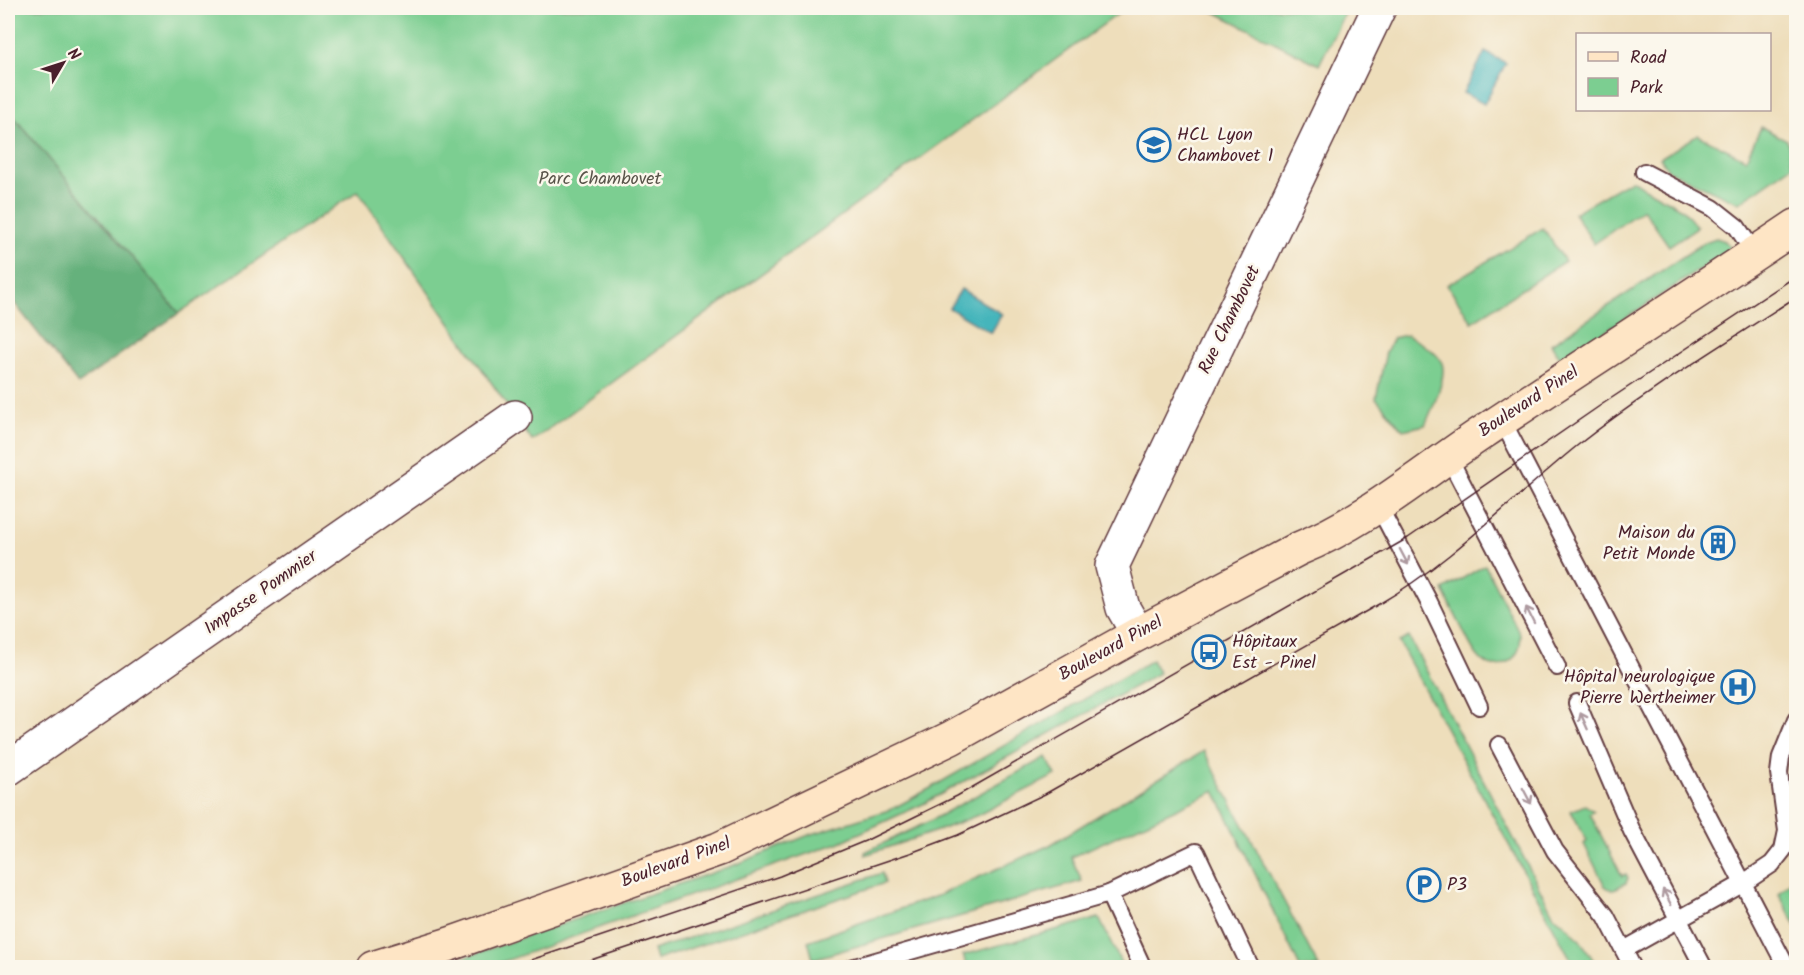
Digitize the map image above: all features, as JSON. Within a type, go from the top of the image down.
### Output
[{"type":"main road","name":"Boulevard Pinel","points":[[373,968],[406,963],[719,849],[951,738],[1138,634],[1298,549],[1318,541],[1378,505],[1502,420],[1797,226]]},
{"type":"street","name":"Rue Chambovet","points":[[1138,634],[1123,608],[1112,566],[1379,8]]},
{"type":"street","name":"Impasse Pommier","points":[[8,770],[515,417]]},
{"type":"lane","points":[[1644,172],[1713,208],[1737,227],[1755,254]]},
{"type":"lane","points":[[1502,420],[1787,968]]},
{"type":"lane","points":[[1448,456],[1557,667]]},
{"type":"lane","points":[[1378,505],[1479,706]]},
{"type":"lane","points":[[1577,703],[1632,831],[1704,968]]},
{"type":"lane","points":[[1624,950],[1742,884],[1773,864],[1783,850],[1787,831],[1779,773],[1781,757],[1797,720]]},
{"type":"lane","points":[[1499,745],[1555,851],[1606,916],[1633,968]]},
{"type":"lane","points":[[851,968],[1109,894],[1196,852],[1251,968]]},
{"type":"lane","points":[[1109,894],[1143,968]]},
{"type":"green space","name":"Parc Chambovet","points":[[8,8],[1126,8],[532,441],[358,191],[179,313],[8,110]]},
{"type":"green space","points":[[1207,8],[1347,8],[1319,65]]},
{"type":"green space","points":[[8,110],[179,313],[78,384],[8,295]]},
{"type":"green space","points":[[1761,127],[1787,140],[1793,165],[1739,203],[1669,171],[1660,158],[1698,135],[1746,159]]},
{"type":"green space","points":[[1631,180],[1682,209],[1697,227],[1669,246],[1643,209],[1594,244],[1574,213]]},
{"type":"green space","points":[[1543,228],[1565,261],[1472,322],[1447,285]]},
{"type":"green space","points":[[1716,238],[1725,241],[1731,249],[1562,360],[1551,344],[1705,242]]},
{"type":"green space","points":[[1407,335],[1435,353],[1441,361],[1443,375],[1425,425],[1403,430],[1376,398],[1386,352],[1393,338]]},
{"type":"green space","points":[[1485,565],[1520,634],[1518,651],[1511,660],[1502,665],[1486,664],[1474,652],[1443,590]]},
{"type":"green space","points":[[1409,637],[1554,916],[1579,939],[1597,967],[1575,967],[1399,642]]},
{"type":"green space","points":[[1152,660],[1159,673],[923,804],[838,843],[488,967],[443,967],[442,965],[732,866],[809,835],[892,809]]},
{"type":"green space","points":[[1204,751],[1319,967],[1300,967],[1215,791],[1071,857],[1082,881],[813,959],[808,941],[937,896],[1050,845]]},
{"type":"green space","points":[[1046,757],[1056,775],[978,815],[865,855],[865,852],[930,821]]},
{"type":"green space","points":[[1585,805],[1594,811],[1590,814],[1622,876],[1626,874],[1628,878],[1626,883],[1616,888],[1610,889],[1605,886],[1584,844],[1587,841],[1571,811]]},
{"type":"green space","points":[[882,873],[885,883],[656,960],[653,950]]},
{"type":"green space","points":[[1796,875],[1796,926],[1779,894]]},
{"type":"green space","points":[[1099,918],[1123,967],[967,967],[963,955]]},
{"type":"water","points":[[1485,52],[1506,63],[1484,104],[1463,93]]},
{"type":"water","points":[[961,289],[1002,314],[991,333],[949,308]]},
{"type":"tram line","points":[[507,968],[780,876],[865,841],[957,796],[1408,538],[1601,405],[1796,276]]},
{"type":"tram line","points":[[567,968],[913,852],[958,835],[1045,794],[1406,587],[1457,549],[1604,425],[1796,297]]},
{"type":"place","name":"HCL Lyon Chambovet 1","points":[[1154,145]]},
{"type":"place","name":"Maison du Petit Monde","points":[[1718,543]]},
{"type":"place","name":"Hôpitaux Est - Pinel","points":[[1209,652]]},
{"type":"place","name":"Hôpital neurologique Pierre Wertheimer","points":[[1738,687]]},
{"type":"place","name":"P3","points":[[1424,885]]}]
